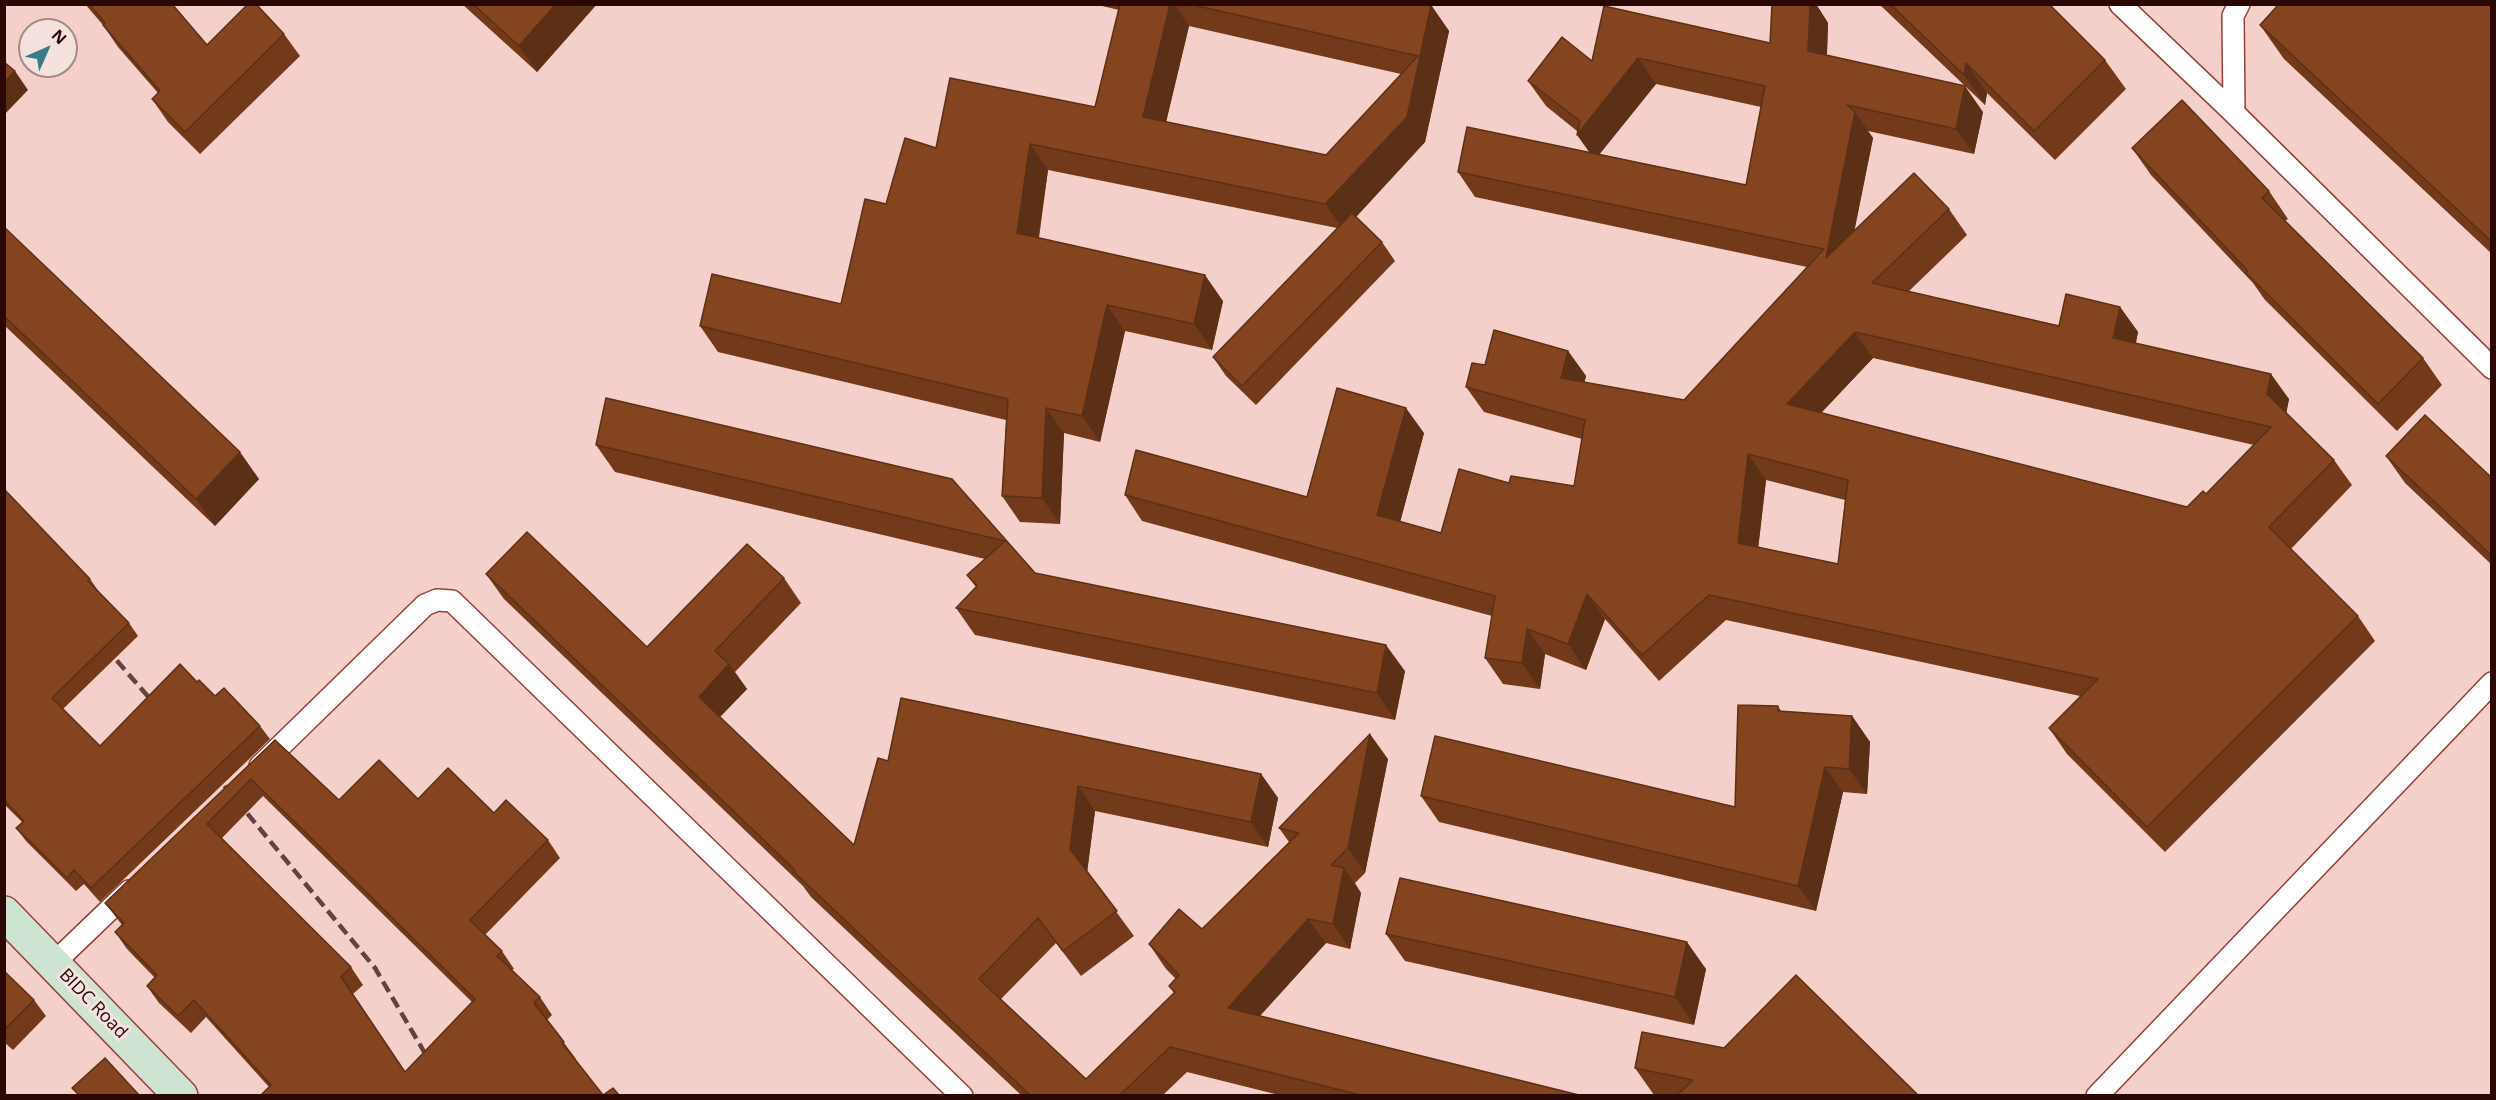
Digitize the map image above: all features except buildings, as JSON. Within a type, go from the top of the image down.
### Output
[{"type":"main road","name":"BIDC Road","points":[[4,914],[181,1095]]},
{"type":"lane","points":[[2120,4],[2234,113],[2492,368]]},
{"type":"lane","points":[[2234,113],[2233,16],[2239,4]]},
{"type":"lane","points":[[249,777],[425,605],[438,600],[452,601],[962,1095]]},
{"type":"lane","points":[[2097,1095],[2492,684]]},
{"type":"lane","points":[[54,963],[147,874]]},
{"type":"railway","points":[[105,647],[158,708]]},
{"type":"railway","points":[[213,772],[375,968],[450,1096]]}]
